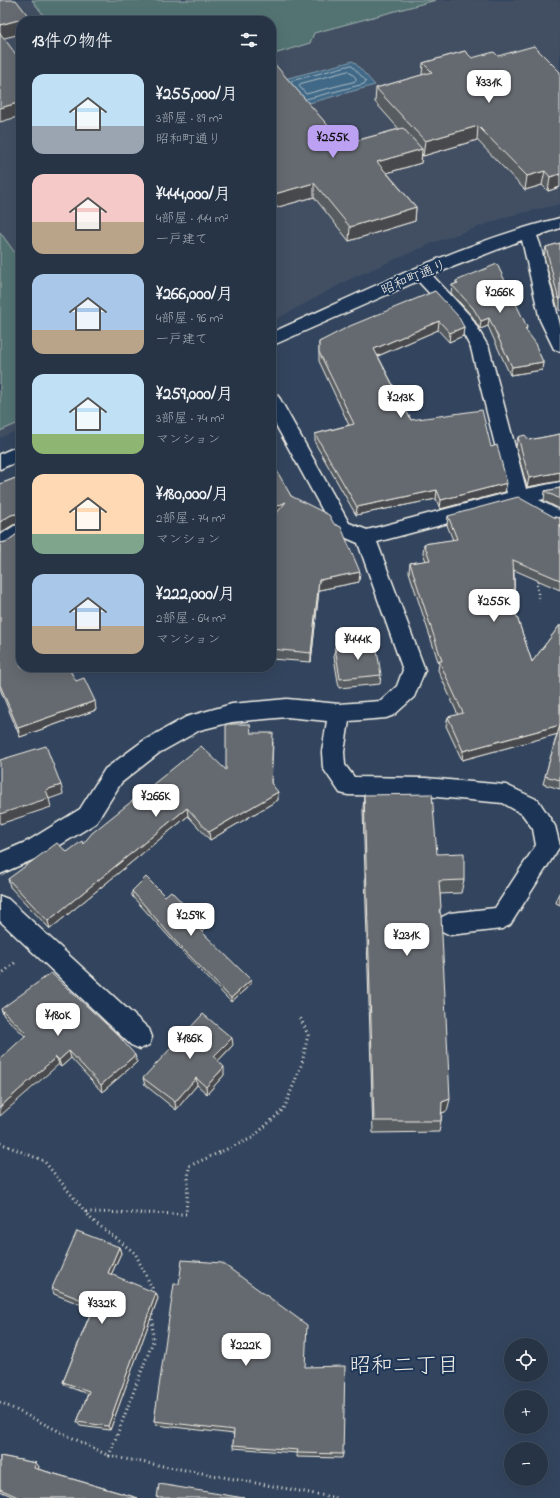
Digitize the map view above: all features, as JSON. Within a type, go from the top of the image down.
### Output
[{"type":"street","name":"昭和町通り","points":[[276,338],[421,274],[527,232],[560,223]]},
{"type":"street","points":[[527,232],[532,244],[548,320],[560,345]]},
{"type":"street","points":[[421,274],[465,321],[480,348],[518,497],[560,520]]},
{"type":"street","points":[[276,408],[342,528],[366,538],[518,497],[560,489]]},
{"type":"street","points":[[0,462],[16,454]]},
{"type":"street","points":[[0,545],[16,534]]},
{"type":"street","points":[[0,864],[36,848],[88,816],[113,776],[151,747],[194,723],[232,713],[287,708],[339,713],[386,708],[406,691],[414,670],[366,538]]},
{"type":"street","points":[[339,713],[333,752],[334,768],[348,786],[426,787],[506,794],[530,807],[544,826],[548,846],[502,918],[450,924]]},
{"type":"street","points":[[0,906],[140,1037]]},
{"type":"path","points":[[539,601],[537,584],[540,571]]},
{"type":"path","points":[[86,1212],[186,1214],[189,1166],[252,1138],[284,1109],[302,1063],[308,1035],[300,1017]]},
{"type":"path","points":[[0,1143],[44,1161],[92,1220],[135,1253],[152,1288],[152,1296]]},
{"type":"path","points":[[109,1456],[153,1341],[152,1311]]},
{"type":"path","points":[[0,1402],[109,1456],[338,1498]]},
{"type":"shaded area","points":[[0,0],[560,0],[560,204],[509,216],[435,242],[350,279],[276,319],[276,16],[16,16],[16,431],[0,438]]},
{"type":"green space","points":[[32,0],[436,0],[314,33],[310,43],[276,53],[276,16],[44,16]]},
{"type":"green space","points":[[0,232],[16,254],[16,424],[0,431]]},
{"type":"water","points":[[353,61],[375,85],[302,105],[281,80]]},
{"type":"building","points":[[0,0],[16,0],[28,16],[16,16],[16,21],[0,25]]},
{"type":"building","points":[[0,33],[16,54],[16,103],[0,108]]},
{"type":"building","points":[[534,46],[560,72],[560,174],[550,177],[545,171],[527,176],[478,126],[425,141],[376,88],[432,72],[423,63],[465,51],[472,58],[494,52],[498,56]]},
{"type":"building","points":[[276,66],[344,144],[403,128],[422,149],[377,162],[416,207],[350,227],[314,183],[276,194]]},
{"type":"building","points":[[560,243],[560,300],[546,247]]},
{"type":"building","points":[[497,264],[527,327],[525,329],[537,345],[536,346],[543,362],[512,367],[489,318],[481,321],[473,308],[452,285],[458,283],[456,281]]},
{"type":"building","points":[[435,291],[458,316],[464,327],[450,333],[439,321],[374,349],[411,420],[482,410],[491,447],[497,445],[507,483],[441,500],[437,490],[357,507],[315,434],[354,424],[319,352],[319,342],[350,326]]},
{"type":"building","points":[[560,434],[560,472],[529,478],[518,437],[525,435],[529,440]]},
{"type":"building","points":[[276,469],[291,496],[329,515],[334,524],[341,527],[360,572],[319,580],[311,653],[276,650],[276,514],[286,502],[276,507]]},
{"type":"building","points":[[16,478],[16,514],[11,515],[0,522],[0,484]]},
{"type":"building","points":[[560,488],[560,499],[545,491]]},
{"type":"building","points":[[518,497],[554,517],[560,518],[560,580],[513,560],[515,611],[532,662],[560,625],[560,725],[463,751],[448,717],[463,713],[439,661],[442,661],[410,563],[430,560],[424,544],[457,539],[448,516]]},
{"type":"building","points":[[16,535],[16,672],[71,672],[76,681],[84,678],[95,701],[18,728],[0,685],[0,543],[6,542]]},
{"type":"building","points":[[376,644],[381,675],[340,679],[335,647]]},
{"type":"building","points":[[226,724],[250,724],[251,733],[273,733],[271,783],[278,792],[209,832],[187,808],[48,921],[8,879],[57,843],[67,852],[82,841],[83,844],[92,833],[201,746],[226,770]]},
{"type":"building","points":[[560,725],[560,780],[545,776]]},
{"type":"building","points":[[46,746],[61,785],[46,790],[49,798],[0,814],[0,760]]},
{"type":"building","points":[[432,794],[437,854],[464,853],[464,880],[439,881],[441,907],[439,911],[441,915],[450,1099],[442,1102],[441,1121],[374,1121],[364,795]]},
{"type":"building","points":[[146,877],[165,896],[171,891],[203,925],[199,929],[251,980],[231,998],[178,944],[132,891]]},
{"type":"building","points":[[51,973],[118,1035],[135,1055],[101,1085],[69,1051],[59,1060],[56,1057],[0,1107],[0,1059],[27,1034],[1,1009]]},
{"type":"building","points":[[203,1014],[232,1038],[214,1056],[224,1067],[206,1087],[196,1078],[175,1102],[143,1078]]},
{"type":"building","points":[[77,1231],[119,1247],[108,1273],[156,1293],[108,1426],[77,1422],[89,1391],[63,1382],[94,1305],[52,1288]]},
{"type":"building","points":[[182,1260],[222,1263],[307,1325],[305,1367],[345,1366],[343,1454],[297,1453],[298,1450],[233,1445],[234,1430],[154,1421],[174,1284],[179,1284]]},
{"type":"building","points":[[0,1456],[36,1463],[34,1468],[138,1498],[20,1498],[0,1489]]},
{"type":"building","points":[[159,1484],[244,1498],[157,1498]]},
{"type":"district","name":"昭和二丁目","points":[[404,1367]]}]
